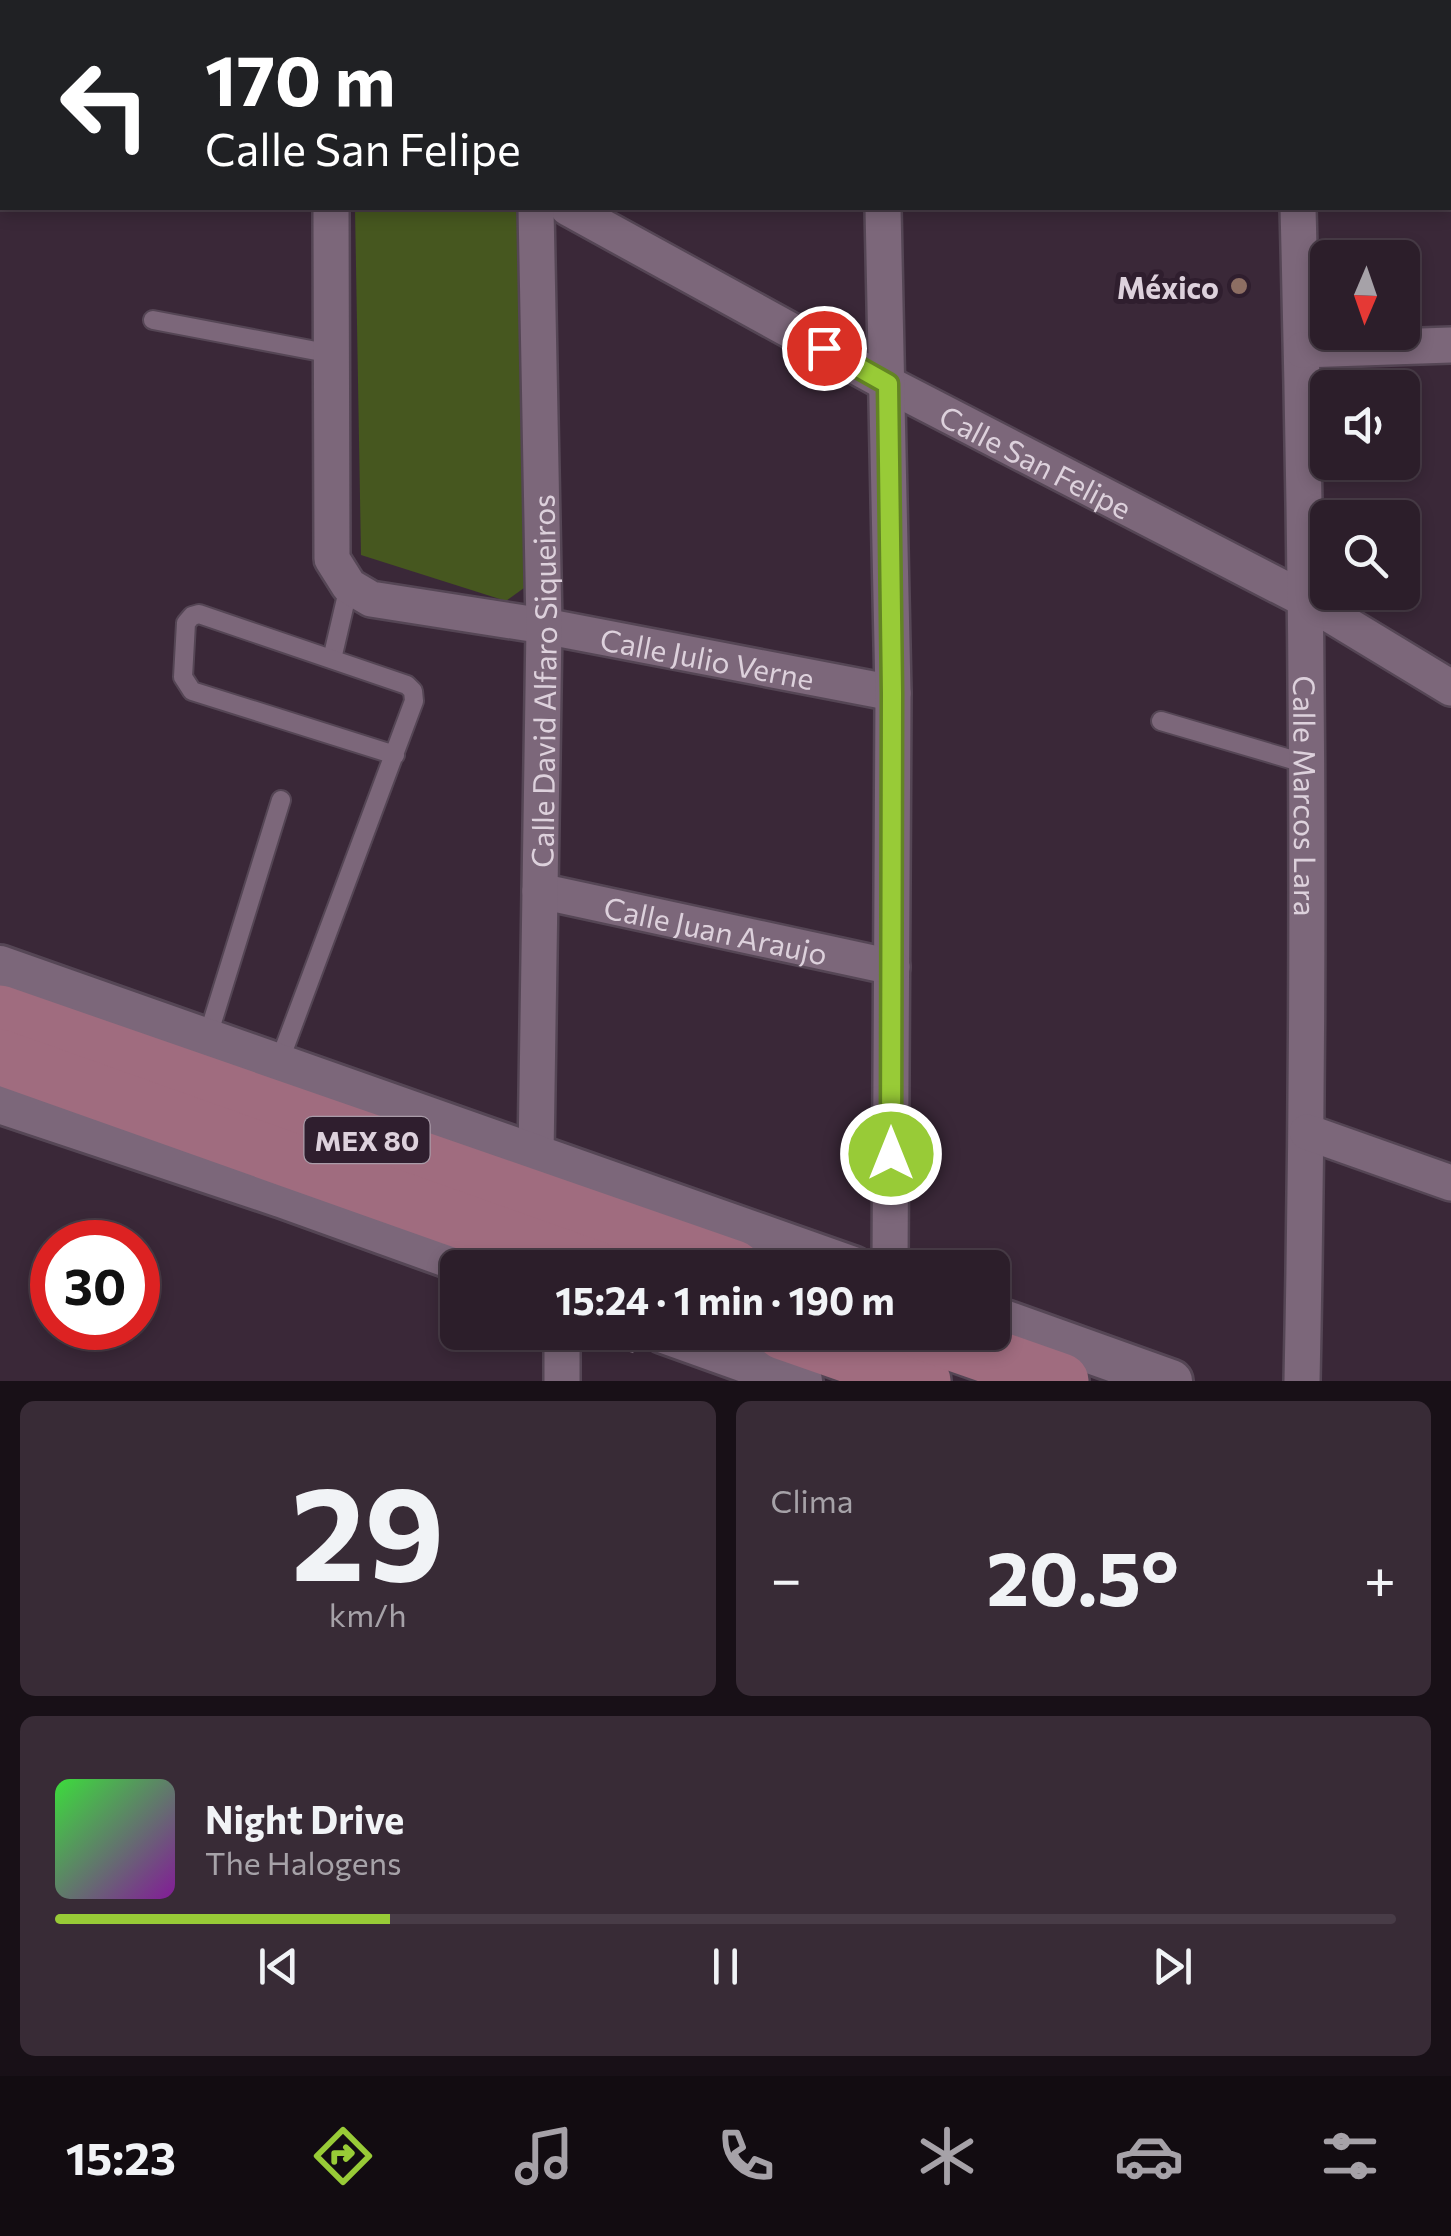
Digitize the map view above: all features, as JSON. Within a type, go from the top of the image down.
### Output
[{"type":"main road","name":"MEX 80","points":[[0,1013],[682,1250]]},
{"type":"main road","name":"MEX 80","points":[[0,1057],[543,1250]]},
{"type":"main road","points":[[834,1350],[923,1381]]},
{"type":"main road","points":[[972,1350],[1061,1381]]},
{"type":"street","points":[[331,210],[332,559],[349,586]]},
{"type":"street","name":"Calle David Alfaro Siqueiros","points":[[536,210],[544,626],[536,1156]]},
{"type":"street","name":"Calle San Felipe","points":[[572,210],[888,384],[1306,600],[1451,688]]},
{"type":"street","points":[[883,210],[892,693],[890,1250]]},
{"type":"street","name":"Calle Marcos Lara","points":[[1298,210],[1307,764],[1302,1381]]},
{"type":"street","points":[[1302,350],[1451,346]]},
{"type":"street","name":"Calle Julio Verne","points":[[349,586],[371,599],[544,626],[892,693]]},
{"type":"street","name":"Calle Juan Araujo","points":[[540,891],[892,967]]},
{"type":"street","points":[[0,967],[802,1250]]},
{"type":"street","points":[[0,1102],[440,1253]]},
{"type":"street","points":[[1307,1132],[1451,1184]]},
{"type":"street","points":[[1010,1323],[1171,1381]]},
{"type":"street","points":[[562,1350],[562,1381]]},
{"type":"street","points":[[714,1350],[801,1381]]},
{"type":"lane","points":[[153,320],[332,354]]},
{"type":"lane","points":[[332,659],[349,586]]},
{"type":"lane","points":[[278,1065],[395,755],[414,701],[413,692],[407,685],[199,614],[186,623],[184,678],[192,691],[395,755]]},
{"type":"lane","points":[[1160,721],[1307,764]]},
{"type":"lane","points":[[207,1040],[282,800]]},
{"type":"green space","points":[[355,210],[517,210],[524,588],[506,601],[361,555]]},
{"type":"place","name":"México","points":[[1239,286]]},
{"type":"route","points":[[824,348],[888,384],[891,1154]]}]
